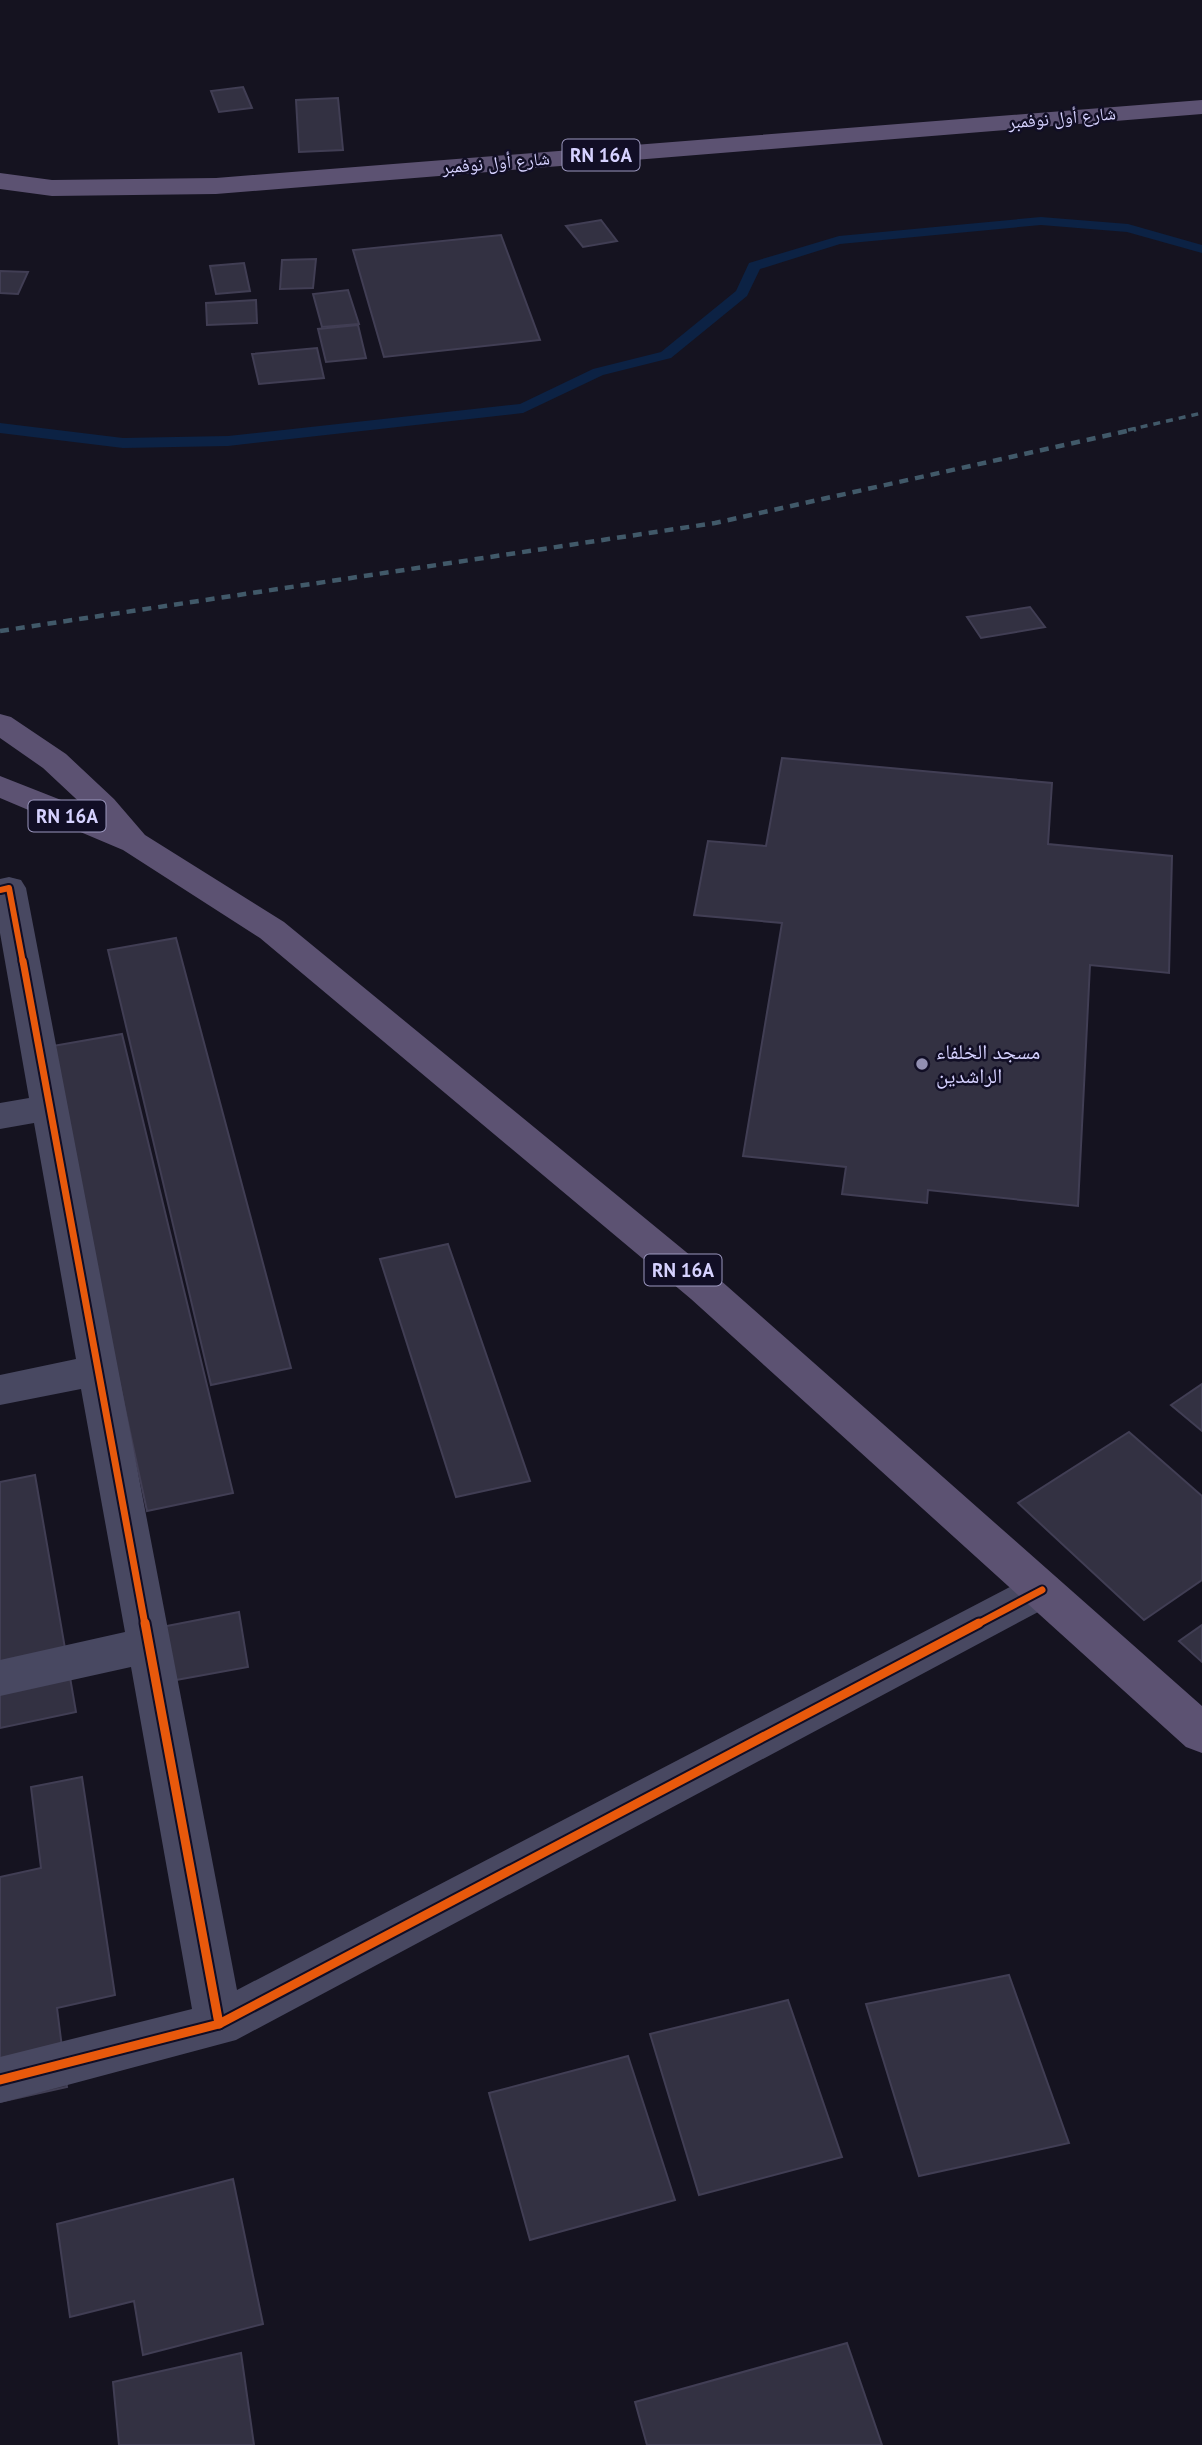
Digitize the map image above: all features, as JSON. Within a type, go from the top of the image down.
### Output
[{"type":"main road","name":"شارع أول نوفمبر","points":[[0,181],[52,188],[216,186],[1202,107]]},
{"type":"main road","points":[[0,724],[51,758],[82,784],[135,843]]},
{"type":"main road","name":"RN 16A","points":[[0,786],[135,843],[272,930],[705,1289],[1202,1734]]},
{"type":"street","points":[[0,890],[9,888],[219,2024]]},
{"type":"street","points":[[0,1116],[50,1107]]},
{"type":"street","points":[[0,1390],[98,1370]]},
{"type":"street","points":[[0,2080],[219,2024],[1042,1590]]},
{"type":"street","points":[[0,1678],[149,1645]]},
{"type":"building","points":[[243,87],[252,108],[219,112],[211,91]]},
{"type":"building","points":[[338,98],[343,150],[299,152],[296,100]]},
{"type":"building","points":[[601,220],[617,241],[583,247],[566,226]]},
{"type":"building","points":[[501,235],[540,340],[384,357],[353,250]]},
{"type":"building","points":[[316,259],[313,288],[280,289],[282,260]]},
{"type":"building","points":[[244,263],[250,291],[216,294],[210,266]]},
{"type":"building","points":[[0,271],[28,272],[18,294],[0,293]]},
{"type":"building","points":[[348,290],[359,324],[322,327],[313,294]]},
{"type":"building","points":[[256,300],[257,323],[207,325],[206,303]]},
{"type":"building","points":[[358,325],[366,358],[326,362],[318,329]]},
{"type":"building","points":[[317,348],[324,378],[259,384],[252,354]]},
{"type":"building","points":[[1030,607],[1045,627],[981,638],[967,617]]},
{"type":"building","name":"مسجد الخلفاء الراشدين","points":[[782,758],[1052,783],[1048,844],[1172,856],[1169,973],[1090,965],[1078,1206],[928,1190],[927,1203],[842,1194],[846,1167],[743,1156],[782,923],[694,915],[708,841],[766,846]]},
{"type":"building","points":[[176,938],[291,1368],[211,1385],[108,950]]},
{"type":"building","points":[[122,1034],[233,1493],[147,1511],[47,1047]]},
{"type":"building","points":[[448,1244],[530,1481],[456,1497],[380,1259]]},
{"type":"building","points":[[1202,1384],[1202,1431],[1171,1405]]},
{"type":"building","points":[[1129,1432],[1202,1496],[1202,1580],[1144,1620],[1018,1503]]},
{"type":"building","points":[[35,1475],[76,1712],[0,1728],[0,1482]]},
{"type":"building","points":[[239,1612],[248,1667],[154,1684],[146,1630]]},
{"type":"building","points":[[1202,1625],[1202,1662],[1179,1641]]},
{"type":"building","points":[[82,1777],[115,1995],[57,2008],[67,2087],[0,2102],[0,1877],[41,1868],[31,1787]]},
{"type":"building","points":[[1009,1975],[1069,2143],[919,2176],[866,2004]]},
{"type":"building","points":[[788,2000],[842,2157],[699,2195],[650,2034]]},
{"type":"building","points":[[628,2056],[675,2200],[530,2240],[489,2093]]},
{"type":"building","points":[[233,2179],[263,2324],[143,2355],[134,2301],[70,2317],[57,2224]]},
{"type":"building","points":[[847,2343],[882,2445],[647,2445],[635,2402]]},
{"type":"building","points":[[241,2353],[254,2445],[119,2445],[113,2382]]},
{"type":"waterway","points":[[0,428],[123,443],[228,441],[523,408],[598,372],[666,355],[742,293],[754,266],[839,240],[1041,221],[1128,228],[1202,249]]},
{"type":"railway","points":[[1128,430],[1202,413]]},
{"type":"railway","points":[[0,631],[715,523],[1136,429]]},
{"type":"cycle path","points":[[0,890],[9,888],[219,2024],[0,2080]]},
{"type":"cycle path","points":[[219,2024],[1042,1590]]},
{"type":"place","name":"مسجد الخلفاء الراشدين","points":[[922,1064]]}]
